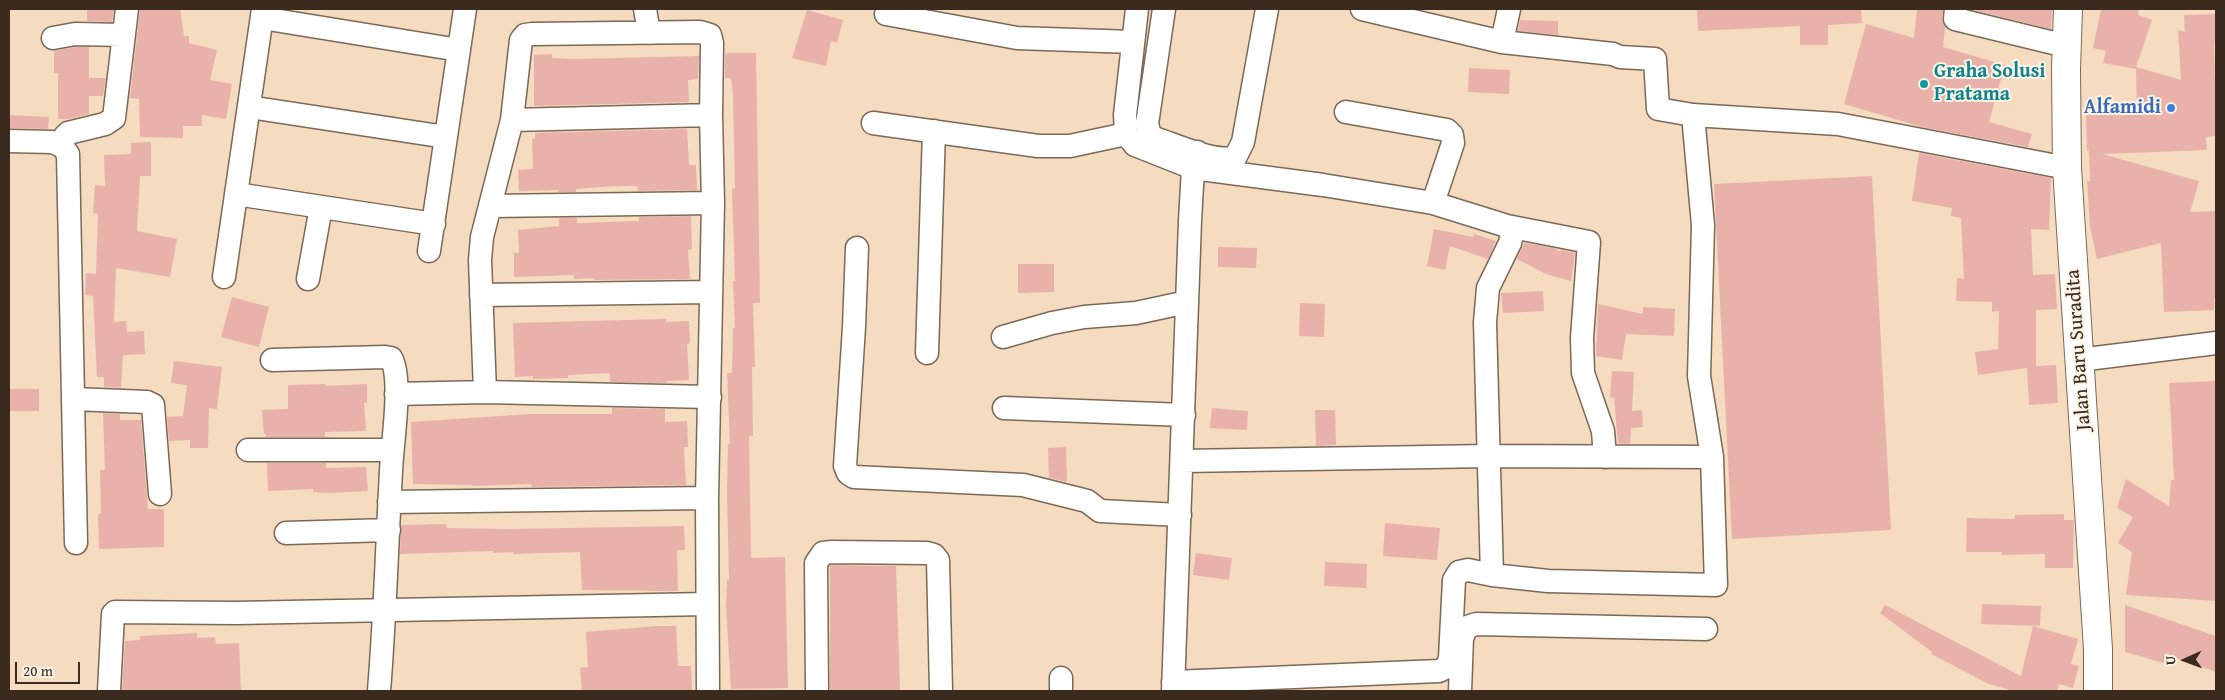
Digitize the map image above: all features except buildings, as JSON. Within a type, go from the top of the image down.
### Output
[{"type":"main road","name":"Jalan Baru Suradita","points":[[2068,9],[2066,46],[2067,168],[2098,649],[2098,691]]},
{"type":"street","points":[[62,146],[68,133],[105,124],[114,118],[127,9]]},
{"type":"street","points":[[429,251],[465,9]]},
{"type":"street","points":[[645,9],[649,33]]},
{"type":"street","points":[[1137,9],[1124,115],[1126,134],[1134,145],[1195,160],[1323,186],[1433,204],[1507,226],[1589,242],[1582,338],[1583,374],[1603,431],[1605,457]]},
{"type":"street","points":[[1164,9],[1147,124],[1148,129],[1154,138],[1195,160],[1235,158],[1239,153],[1243,142],[1267,9]]},
{"type":"street","points":[[1362,9],[1502,42],[1614,54],[1620,57],[1655,59],[1658,109],[1693,115],[1838,124],[2067,168]]},
{"type":"street","points":[[1502,42],[1509,9]]},
{"type":"street","points":[[1956,9],[1955,19],[2066,46]]},
{"type":"street","points":[[224,276],[262,13],[459,50]]},
{"type":"street","points":[[886,14],[1017,38],[1133,42]]},
{"type":"street","points":[[485,392],[480,260],[482,237],[512,120],[521,40],[525,34],[700,32],[710,35],[712,43],[713,203],[707,498],[708,691]]},
{"type":"street","points":[[53,38],[76,34],[124,35]]},
{"type":"street","points":[[248,107],[446,137]]},
{"type":"street","points":[[1346,112],[1447,130],[1452,135],[1453,143],[1433,204]]},
{"type":"street","points":[[512,120],[711,115]]},
{"type":"street","points":[[1195,160],[1187,302],[1173,687],[1440,671],[1447,667],[1450,658],[1454,580],[1459,572],[1468,570],[1492,575],[1548,581],[1716,585],[1712,457],[1699,376],[1702,224],[1693,115]]},
{"type":"street","points":[[873,123],[1046,146],[1070,146],[1126,134]]},
{"type":"street","points":[[927,353],[934,131]]},
{"type":"street","points":[[9,141],[52,142],[62,146],[68,154],[76,543]]},
{"type":"street","points":[[236,194],[434,224]]},
{"type":"street","points":[[490,206],[713,203]]},
{"type":"street","points":[[308,279],[321,207]]},
{"type":"street","points":[[1492,575],[1485,322],[1488,288],[1510,244],[1512,234],[1507,226]]},
{"type":"street","points":[[857,248],[854,327],[844,466],[848,473],[854,477],[1023,486],[1087,501],[1100,512],[1180,516]]},
{"type":"street","points":[[482,296],[711,292]]},
{"type":"street","points":[[1003,337],[1052,323],[1136,313],[1187,302]]},
{"type":"street","points":[[2079,360],[2216,343]]},
{"type":"street","points":[[272,360],[390,358],[394,364],[396,394],[389,502],[386,610],[379,691]]},
{"type":"street","points":[[396,394],[485,392],[710,397]]},
{"type":"street","points":[[73,399],[147,402],[152,405],[160,494]]},
{"type":"street","points":[[1004,408],[1184,415]]},
{"type":"street","points":[[248,450],[392,450]]},
{"type":"street","points":[[1182,461],[1490,456],[1712,457]]},
{"type":"street","points":[[389,502],[707,498]]},
{"type":"street","points":[[286,533],[389,530]]},
{"type":"street","points":[[817,691],[816,563],[823,553],[832,552],[927,553],[934,555],[938,560],[941,691]]},
{"type":"street","points":[[110,691],[112,614],[115,612],[236,613],[707,604]]},
{"type":"street","points":[[1460,691],[1462,638],[1467,627],[1476,624],[1706,629]]},
{"type":"place","name":"Graha Solusi Pratama","points":[[1924,84]]},
{"type":"place","name":"Alfamidi","points":[[2171,108]]}]
